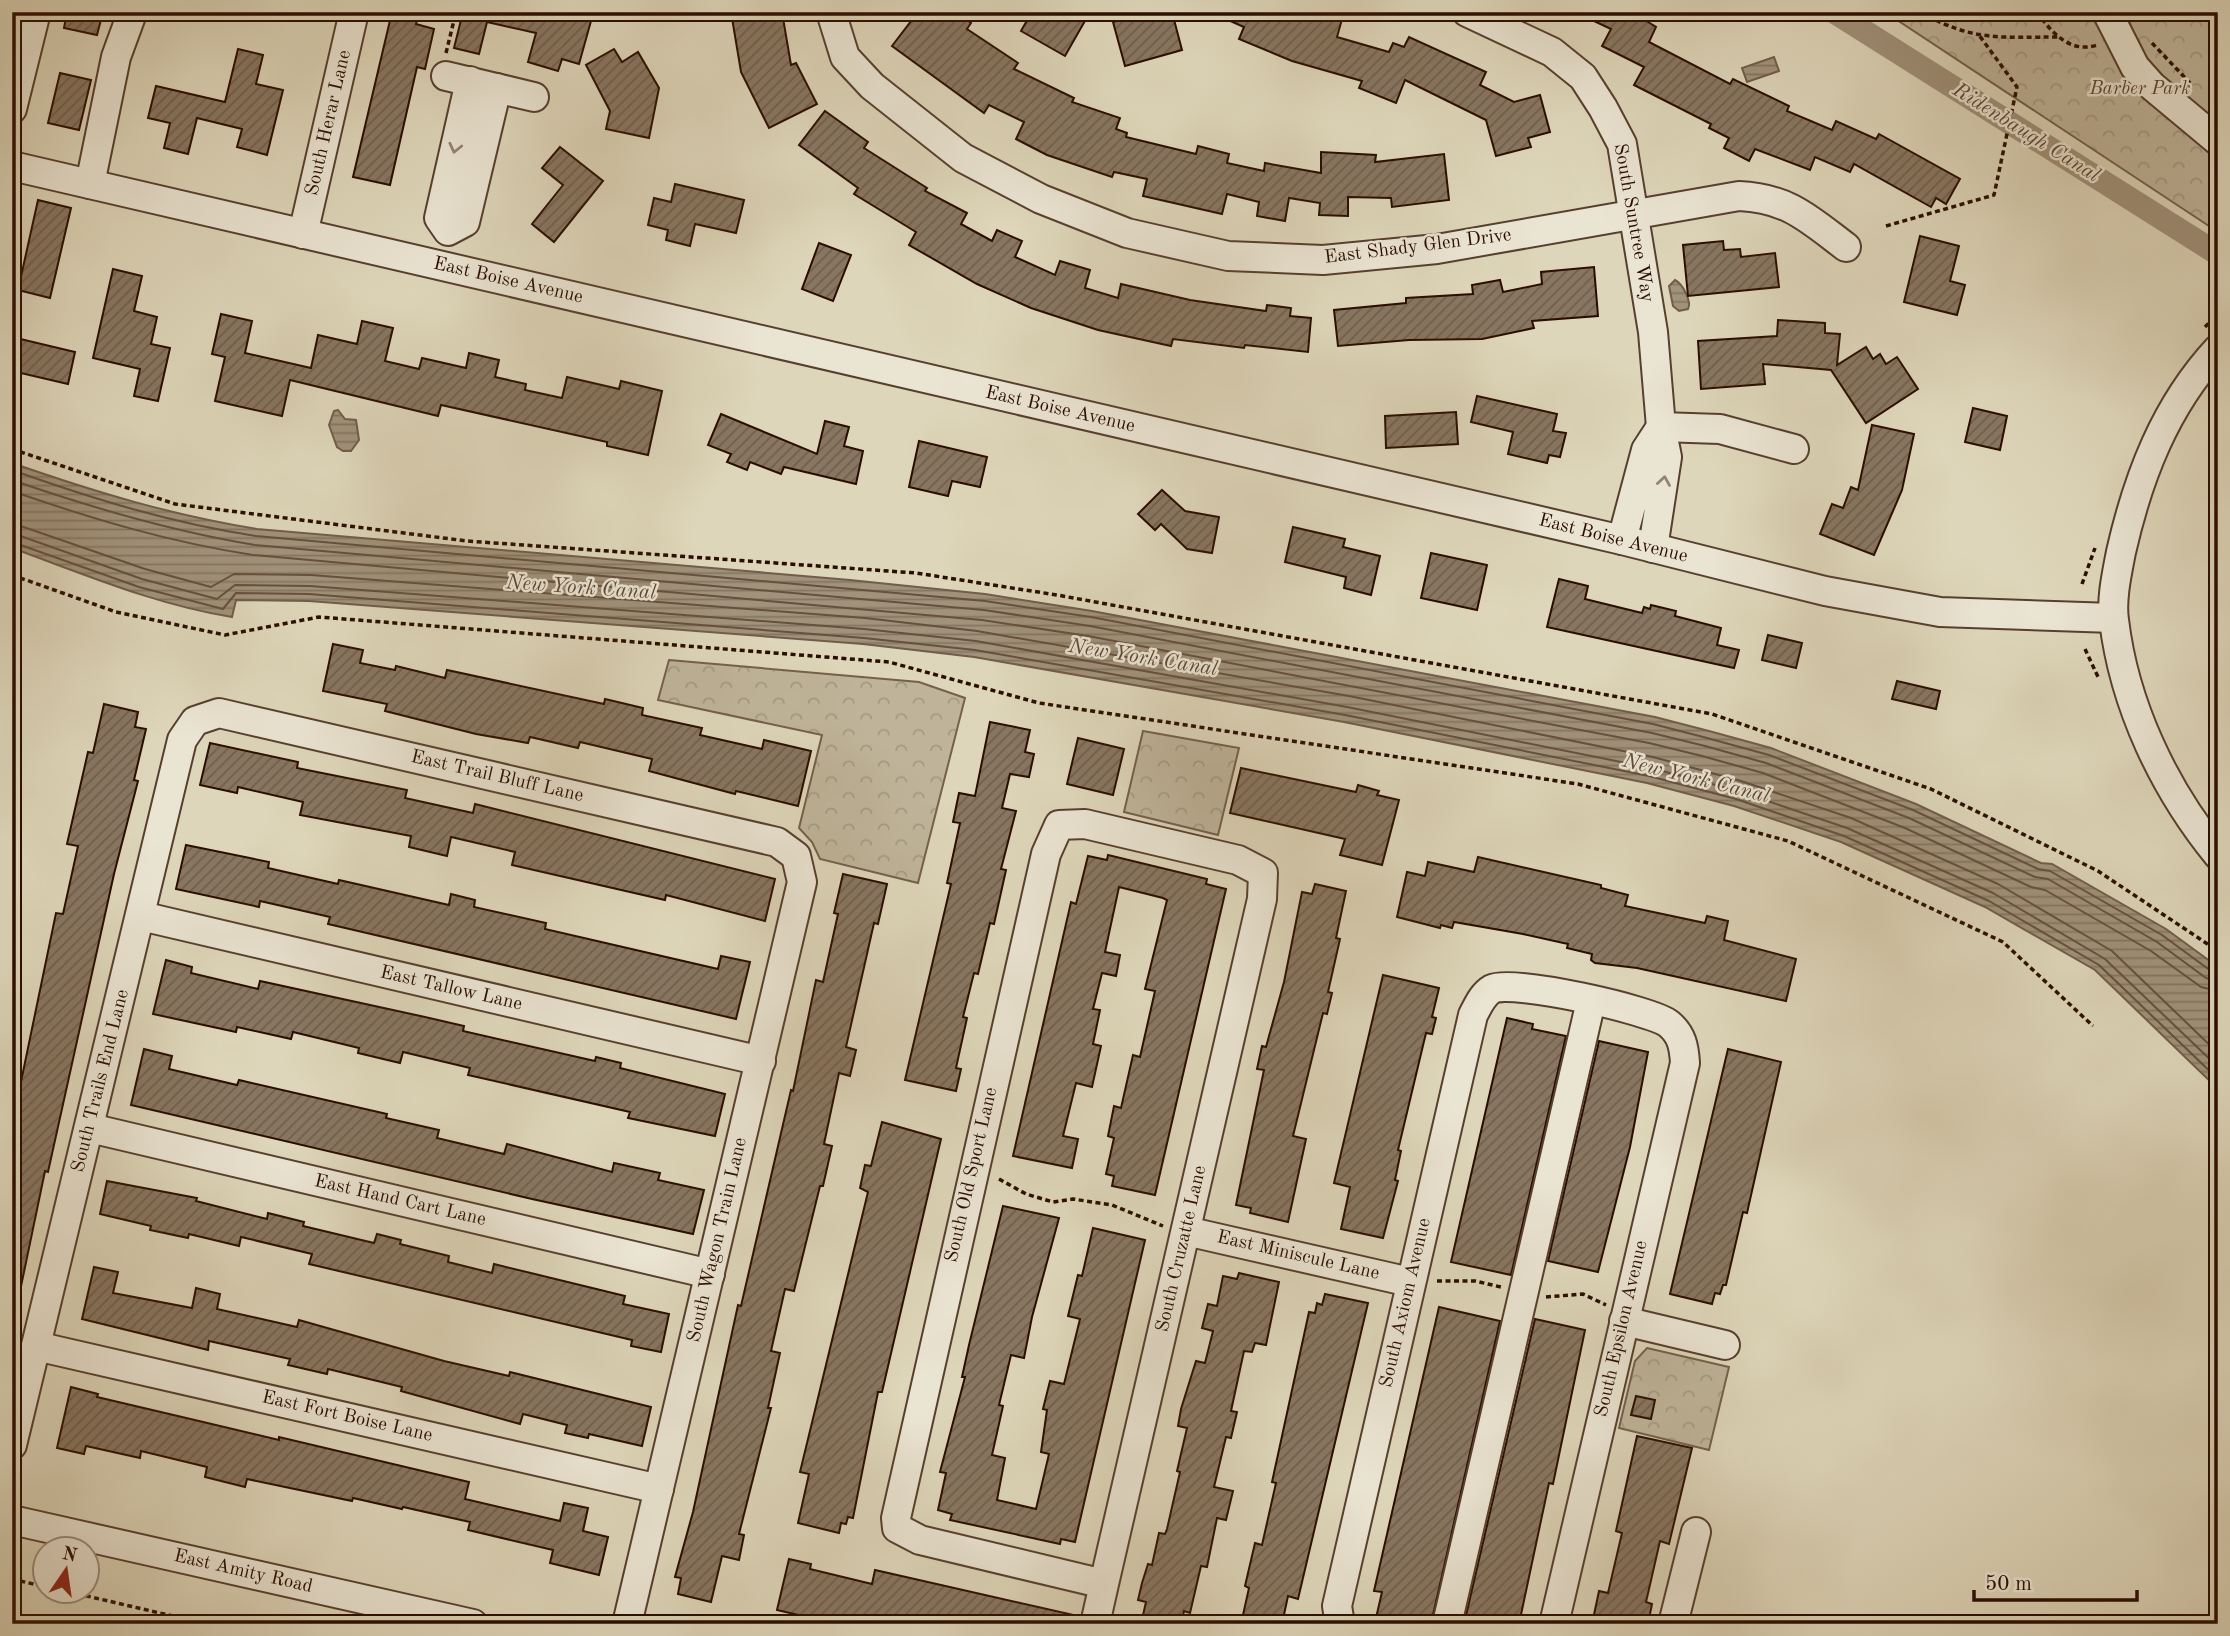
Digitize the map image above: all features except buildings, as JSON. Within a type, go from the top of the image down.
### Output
[{"type":"street","points":[[12,110],[36,12]]},
{"type":"street","name":"South Herar Lane","points":[[303,234],[354,12]]},
{"type":"street","name":"East Shady Glen Drive","points":[[831,12],[845,57],[872,86],[953,151],[1041,200],[1127,233],[1228,256],[1323,260],[1437,248],[1739,196],[1766,197],[1790,206],[1846,247]]},
{"type":"street","name":"South Suntree Way","points":[[1467,12],[1552,52],[1583,77],[1604,108],[1622,145],[1653,332],[1661,427],[1667,457],[1653,548]]},
{"type":"street","points":[[2107,12],[2135,67],[2152,86],[2218,141]]},
{"type":"street","points":[[90,184],[116,57],[131,16]]},
{"type":"street","points":[[440,265],[448,230],[439,218],[464,78],[534,97]]},
{"type":"street","name":"East Boise Avenue","points":[[12,166],[1622,540],[1825,591],[1940,612],[2113,618]]},
{"type":"street","points":[[2218,349],[2179,397],[2150,455],[2131,509],[2118,568],[2113,618],[2125,673],[2144,732],[2170,786],[2218,855]]},
{"type":"street","points":[[1622,540],[1646,450],[1661,427],[1720,429],[1794,449]]},
{"type":"street","name":"East Trail Bluff Lane","points":[[195,721],[219,713],[776,842],[796,856]]},
{"type":"street","name":"South Trails End Lane","points":[[12,1445],[141,916],[181,740],[195,721]]},
{"type":"street","name":"South Old Sport Lane","points":[[1104,1584],[920,1540],[897,1528],[897,1502],[1052,834],[1059,825],[1086,824],[1238,860],[1263,873]]},
{"type":"street","name":"South Wagon Train Lane","points":[[627,1624],[802,882],[796,856]]},
{"type":"street","name":"South Cruzatte Lane","points":[[1095,1624],[1262,899],[1263,873]]},
{"type":"street","name":"East Tallow Lane","points":[[141,916],[761,1061]]},
{"type":"street","name":"South Axiom Avenue","points":[[1340,1624],[1337,1605],[1473,1015],[1482,998],[1493,989],[1522,985],[1591,1001]]},
{"type":"street","points":[[1447,1624],[1591,1001]]},
{"type":"street","name":"South Epsilon Avenue","points":[[1554,1624],[1685,1063],[1680,1035],[1656,1016],[1591,1001]]},
{"type":"street","name":"East Hand Cart Lane","points":[[90,1128],[710,1274]]},
{"type":"street","name":"East Miniscule Lane","points":[[1186,1231],[1410,1282]]},
{"type":"street","points":[[1624,1321],[1725,1345]]},
{"type":"street","name":"East Fort Boise Lane","points":[[36,1346],[659,1489]]},
{"type":"street","name":"East Amity Road","points":[[12,1520],[473,1624]]},
{"type":"street","points":[[1673,1624],[1696,1532]]},
{"type":"path","points":[[456,12],[464,78]]},
{"type":"path","points":[[1921,12],[1950,29],[1979,35],[2059,37]]},
{"type":"path","points":[[2037,12],[2059,37],[2069,44],[2093,47],[2106,41]]},
{"type":"path","points":[[1886,226],[1994,195],[2017,87],[1979,35]]},
{"type":"path","points":[[2145,36],[2190,83]]},
{"type":"path","points":[[12,449],[175,504],[467,541],[916,573],[1057,595],[1712,714],[1931,789],[2098,871],[2218,951]]},
{"type":"path","points":[[12,575],[116,612],[225,635],[319,617],[889,662],[1039,703],[1578,783],[1788,841],[2003,942],[2093,1026]]},
{"type":"path","points":[[972,1174],[998,1178],[1026,1194],[1053,1202],[1073,1199],[1112,1205],[1169,1228],[1186,1231]]},
{"type":"path","points":[[12,1579],[32,1584]]},
{"type":"path","points":[[102,1600],[207,1624]]},
{"type":"green space","name":"Barber Park","points":[[1885,12],[2218,12],[2218,232]]},
{"type":"green space","points":[[669,660],[919,682],[965,698],[918,883],[820,859],[812,842],[799,828],[822,735],[658,700]]},
{"type":"green space","points":[[1143,731],[1239,748],[1218,835],[1124,812]]},
{"type":"green space","points":[[1647,1348],[1729,1367],[1709,1450],[1619,1428],[1635,1361]]},
{"type":"water","points":[[1774,57],[1779,71],[1747,82],[1742,68]]},
{"type":"water","points":[[1675,280],[1686,293],[1688,309],[1679,311],[1673,306],[1669,286]]},
{"type":"water","points":[[338,410],[345,419],[356,420],[359,440],[351,451],[343,451],[337,447],[329,425],[334,411]]},
{"type":"water","name":"New York Canal","points":[[12,463],[133,502],[257,529],[850,580],[985,594],[1092,611],[1655,717],[1771,748],[1916,804],[2041,863],[2052,864],[2166,929],[2218,967],[2218,1089],[2095,970],[1985,907],[1841,842],[1734,806],[1647,783],[1344,722],[974,657],[863,644],[309,601],[236,600],[232,617],[204,612],[120,588],[12,548]]},
{"type":"waterway","name":"Ridenbaugh Canal","points":[[1834,12],[2218,254]]}]
